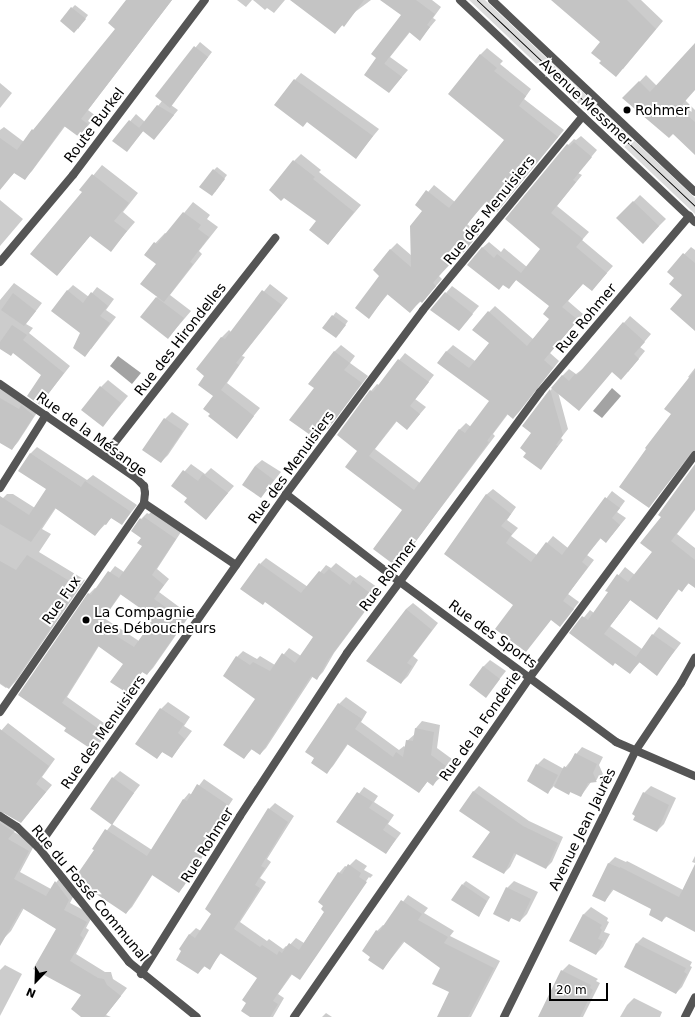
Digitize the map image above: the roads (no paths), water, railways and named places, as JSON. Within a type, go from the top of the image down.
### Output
[{"type":"street","name":"Route Burkel","points":[[0,262],[73,175],[205,0]]},
{"type":"street","name":"Avenue Messmer","points":[[460,0],[692,219]]},
{"type":"street","name":"Avenue Messmer","points":[[492,0],[695,192]]},
{"type":"street","name":"Rue des Menuisiers","points":[[38,848],[286,494],[423,310],[583,116]]},
{"type":"street","name":"Rue Rohmer","points":[[141,974],[240,816],[338,666],[540,392],[692,219]]},
{"type":"street","name":"Rue des Hirondelles","points":[[105,455],[275,238]]},
{"type":"street","name":"Rue de la Mésange","points":[[0,384],[105,455],[144,486],[144,503]]},
{"type":"street","points":[[0,488],[46,415]]},
{"type":"street","name":"Rue de la Fonderie","points":[[294,1017],[530,677],[695,455]]},
{"type":"street","name":"Rue des Sports","points":[[286,494],[400,582],[616,742],[695,776]]},
{"type":"street","points":[[144,503],[236,565]]},
{"type":"street","name":"Rue Fux","points":[[0,712],[144,503]]},
{"type":"street","name":"Avenue Jean Jaurès","points":[[504,1017],[636,750],[681,683],[695,658]]},
{"type":"street","name":"Rue du Fossé Communal","points":[[0,816],[17,827],[38,848],[129,962],[141,974],[197,1017]]},
{"type":"street","points":[[685,1017],[695,997]]},
{"type":"tram line","points":[[477,0],[695,206]]},
{"type":"place","name":"Rohmer","points":[[627,110]]},
{"type":"place","name":"La Compagnie des Déboucheurs","points":[[86,620]]}]
